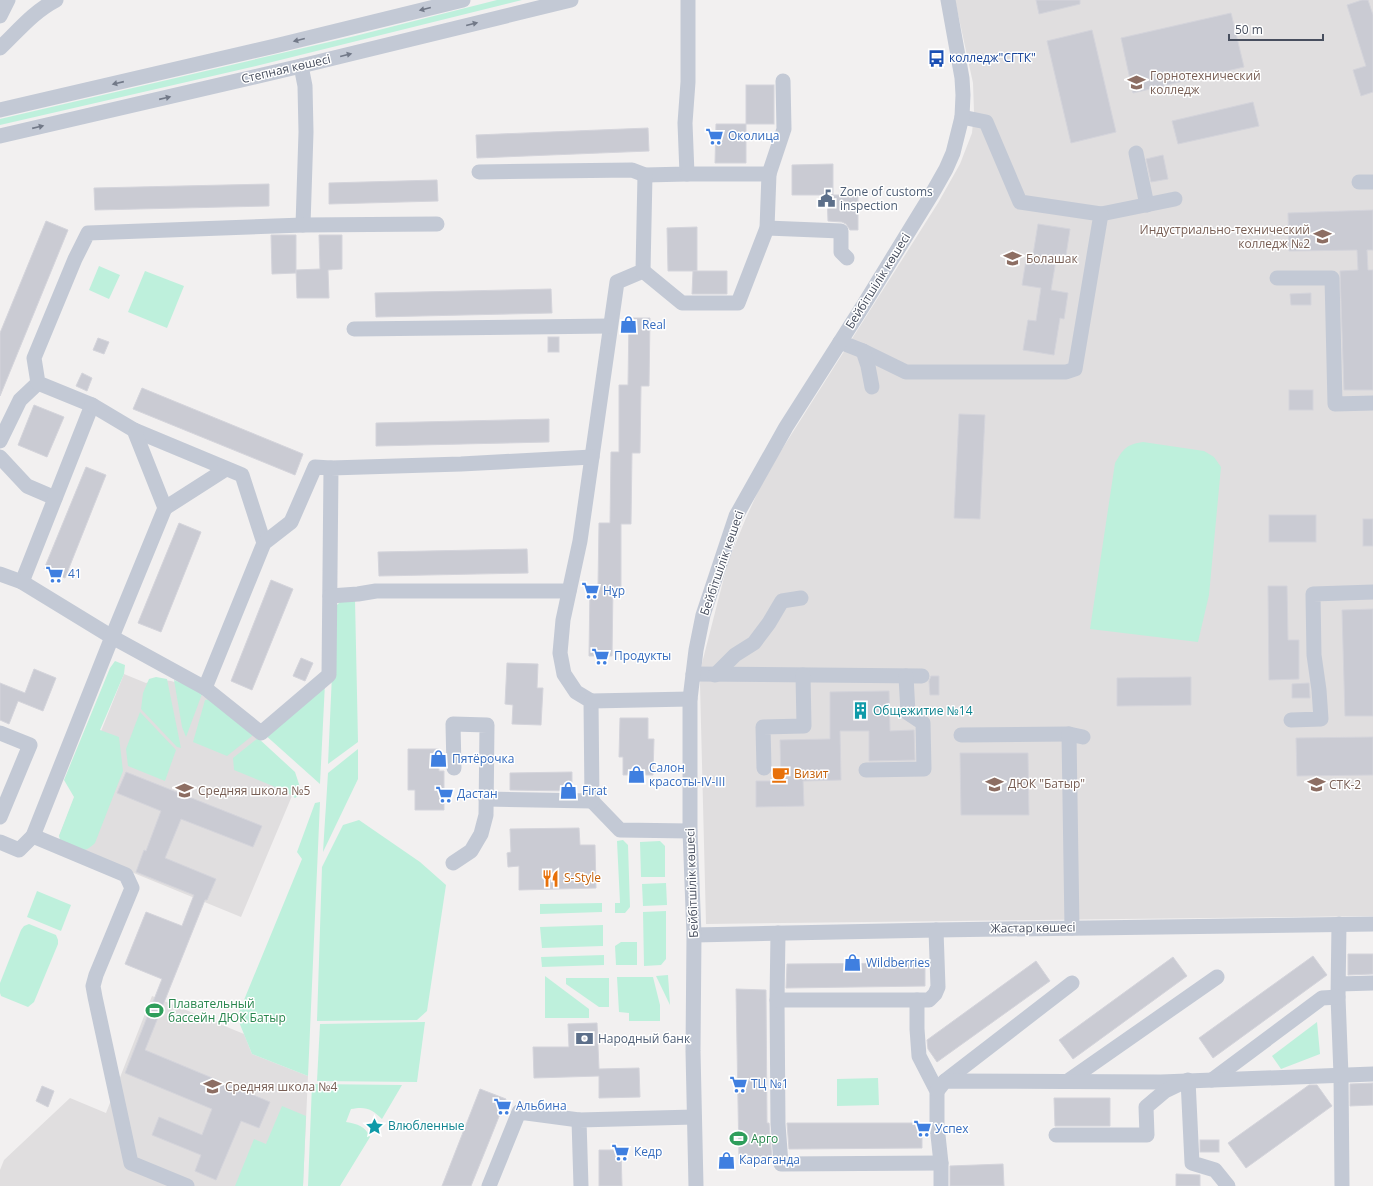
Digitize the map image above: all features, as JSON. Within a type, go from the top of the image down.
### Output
[{"type":"street","points":[[0,16],[8,0]]},
{"type":"street","points":[[0,48],[22,25],[48,4],[56,0]]},
{"type":"street","name":"Степная көшесі","points":[[0,110],[275,46],[463,0]]},
{"type":"street","name":"Степная көшесі","points":[[0,136],[301,66],[571,0]]},
{"type":"street","points":[[687,174],[684,123],[688,82],[688,0]]},
{"type":"street","name":"Бейбітшілік көшесі","points":[[696,1186],[694,1117],[694,935],[690,831],[690,699],[696,650],[703,615],[736,516],[786,427],[946,169],[956,142],[962,117],[962,78],[948,0]]},
{"type":"street","points":[[301,66],[305,86],[306,132],[302,225]]},
{"type":"street","points":[[643,271],[682,303],[738,303],[767,228],[768,174],[784,129],[783,81]]},
{"type":"street","points":[[962,117],[986,122],[1020,202],[1101,214],[1175,199]]},
{"type":"street","points":[[1136,153],[1147,205]]},
{"type":"street","points":[[479,172],[632,170],[645,175],[768,174]]},
{"type":"street","points":[[643,271],[645,175]]},
{"type":"street","points":[[840,342],[863,351],[906,372],[1066,372],[1075,368],[1101,214]]},
{"type":"street","points":[[38,383],[34,358],[75,259],[88,233],[302,225],[437,224]]},
{"type":"street","points":[[767,228],[841,231],[841,252],[847,258]]},
{"type":"street","points":[[643,271],[617,282],[580,541],[563,620],[560,653],[564,674],[576,692],[591,701],[690,699]]},
{"type":"street","points":[[1277,278],[1332,278],[1335,404],[1373,403]]},
{"type":"street","points":[[354,329],[610,326]]},
{"type":"street","points":[[863,351],[868,366],[872,387]]},
{"type":"street","points":[[38,383],[92,405],[134,430],[242,476],[264,543]]},
{"type":"street","points":[[0,441],[20,400],[38,383]]},
{"type":"street","points":[[22,582],[92,405]]},
{"type":"street","points":[[134,430],[165,508]]},
{"type":"street","points":[[0,457],[28,486],[55,498]]},
{"type":"street","points":[[206,688],[264,543],[291,522],[315,467],[331,468],[461,464],[592,457]]},
{"type":"street","points":[[0,574],[22,582],[112,637],[206,688],[261,733],[329,675],[331,468]]},
{"type":"street","points":[[0,842],[19,850],[33,836],[165,508],[226,469]]},
{"type":"street","points":[[330,596],[376,591],[569,591]]},
{"type":"street","points":[[1292,720],[1321,719],[1314,655],[1313,594],[1373,592]]},
{"type":"street","points":[[715,675],[735,655],[754,643],[769,623],[782,601],[801,598]]},
{"type":"street","points":[[693,674],[922,676]]},
{"type":"street","points":[[764,768],[763,727],[804,726],[803,675]]},
{"type":"street","points":[[866,770],[924,769],[923,723],[908,713],[906,676]]},
{"type":"street","points":[[591,701],[592,801],[620,830],[690,831]]},
{"type":"street","points":[[453,863],[471,851],[481,834],[486,815],[487,725],[453,724],[454,768]]},
{"type":"street","points":[[0,733],[30,744],[0,817]]},
{"type":"street","points":[[961,735],[1076,735],[1072,928]]},
{"type":"street","points":[[486,799],[592,801]]},
{"type":"street","points":[[33,836],[126,875],[132,888],[96,975],[94,986],[95,997],[131,1163],[187,1186]]},
{"type":"street","points":[[1339,924],[1338,990],[1341,1075],[1342,1186]]},
{"type":"street","name":"Жастар көшесі","points":[[694,935],[1373,924]]},
{"type":"street","points":[[777,1000],[928,1000],[935,994],[938,987],[936,930]]},
{"type":"street","points":[[778,934],[778,1124],[781,1164],[941,1163]]},
{"type":"street","points":[[1068,1081],[1217,978]]},
{"type":"street","points":[[941,1086],[1072,983]]},
{"type":"street","points":[[1212,1080],[1322,998],[1338,990],[1373,983]]},
{"type":"street","points":[[917,1000],[919,1056],[941,1086],[937,1126],[941,1163],[941,1186]]},
{"type":"street","points":[[941,1086],[1068,1081],[1161,1082],[1373,1074]]},
{"type":"street","points":[[1056,1135],[1147,1136],[1146,1107],[1165,1091],[1188,1080]]},
{"type":"street","points":[[1188,1080],[1192,1163],[1215,1170],[1228,1186]]},
{"type":"street","points":[[489,1186],[519,1112],[579,1120],[694,1117]]},
{"type":"street","points":[[579,1120],[581,1186]]},
{"type":"shaded area","points":[[955,0],[1373,0],[1373,916],[706,924],[700,684],[702,663],[728,562],[765,476],[938,203],[960,164],[972,133],[974,112],[973,83]]},
{"type":"shaded area","name":"Средняя школа №5","points":[[124,674],[146,683],[157,679],[171,681],[184,685],[205,697],[255,737],[297,784],[241,917],[80,851],[59,836]]},
{"type":"shaded area","name":"Средняя школа №4","points":[[152,996],[244,1034],[252,1054],[308,1076],[303,1186],[0,1186],[0,1170],[4,1160],[70,1098],[106,1113]]},
{"type":"green space","points":[[497,0],[522,0],[260,65],[0,125],[0,119],[355,36]]},
{"type":"green space","points":[[99,266],[120,275],[109,299],[89,290]]},
{"type":"green space","points":[[145,271],[184,286],[167,328],[128,312]]},
{"type":"green space","points":[[1143,442],[1204,451],[1214,457],[1221,467],[1209,595],[1198,642],[1090,629],[1115,463],[1120,454],[1126,448],[1133,444]]},
{"type":"green space","points":[[343,599],[355,599],[358,742],[328,764],[335,607]]},
{"type":"green space","points":[[115,661],[125,665],[124,674],[100,730],[119,737],[123,771],[95,843],[82,851],[78,851],[61,844],[59,836],[74,797],[64,780],[110,668]]},
{"type":"green space","points":[[156,677],[167,679],[181,748],[177,747],[141,709],[143,693],[149,679]]},
{"type":"green space","points":[[174,680],[202,694],[186,737],[182,727]]},
{"type":"green space","points":[[325,683],[320,784],[263,733]]},
{"type":"green space","points":[[210,699],[253,732],[252,736],[227,756],[193,742],[205,700]]},
{"type":"green space","points":[[140,712],[176,750],[165,781],[128,766],[126,749]]},
{"type":"green space","points":[[258,738],[295,772],[302,793],[295,798],[285,791],[234,770],[233,758]]},
{"type":"green space","points":[[358,749],[358,779],[323,852],[328,773]]},
{"type":"green space","points":[[320,802],[308,1076],[252,1054],[237,1017],[302,859],[297,852],[315,803]]},
{"type":"green space","points":[[359,820],[420,862],[446,885],[427,1011],[417,1020],[317,1021],[322,867],[343,825]]},
{"type":"green space","points":[[623,840],[628,845],[630,907],[625,913],[615,913],[615,903],[620,903],[617,841]]},
{"type":"green space","points":[[660,841],[665,846],[665,877],[641,877],[640,842]]},
{"type":"green space","points":[[666,883],[667,905],[643,906],[642,884]]},
{"type":"green space","points":[[37,891],[71,905],[61,931],[27,917]]},
{"type":"green space","points":[[602,903],[602,912],[540,914],[540,904]]},
{"type":"green space","points":[[666,911],[666,959],[661,965],[644,966],[643,912]]},
{"type":"green space","points":[[29,924],[56,935],[58,944],[34,1002],[28,1007],[1,996],[0,983],[21,930],[24,926]]},
{"type":"green space","points":[[603,925],[603,946],[542,948],[540,927]]},
{"type":"green space","points":[[621,942],[637,942],[637,965],[616,965],[615,946]]},
{"type":"green space","points":[[604,955],[604,965],[542,967],[541,957]]},
{"type":"green space","points":[[668,975],[670,1005],[656,976]]},
{"type":"green space","points":[[545,976],[589,1009],[589,1018],[545,1018]]},
{"type":"green space","points":[[617,977],[653,977],[660,1005],[660,1021],[629,1021],[629,1013],[619,1012]]},
{"type":"green space","points":[[566,978],[609,978],[609,1007],[599,1007],[566,984]]},
{"type":"green space","points":[[425,1022],[417,1082],[317,1081],[320,1024]]},
{"type":"green space","points":[[1317,1022],[1320,1054],[1281,1069],[1272,1056]]},
{"type":"green space","points":[[878,1078],[879,1105],[837,1106],[837,1079]]},
{"type":"green space","points":[[312,1084],[402,1085],[382,1119],[375,1113],[365,1108],[351,1109],[346,1122],[361,1126],[366,1130],[370,1137],[340,1186],[308,1186]]},
{"type":"green space","points":[[282,1106],[306,1116],[303,1186],[235,1186],[254,1139],[266,1144]]},
{"type":"building","points":[[1036,0],[1080,0],[1080,4],[1039,14]]},
{"type":"building","points":[[1362,0],[1368,0],[1373,15],[1373,92],[1361,96],[1353,70],[1366,66],[1347,5]]},
{"type":"building","points":[[1231,13],[1244,67],[1133,93],[1121,38]]},
{"type":"building","points":[[1092,30],[1116,132],[1071,143],[1047,41]]},
{"type":"building","points":[[746,85],[774,85],[774,124],[746,124]]},
{"type":"building","points":[[1253,102],[1259,126],[1178,144],[1172,121]]},
{"type":"building","points":[[716,124],[746,124],[746,163],[715,163]]},
{"type":"building","points":[[648,128],[649,151],[477,158],[476,135]]},
{"type":"building","points":[[1163,155],[1168,179],[1151,182],[1146,159]]},
{"type":"building","points":[[833,164],[833,195],[858,195],[858,230],[850,230],[846,224],[842,222],[828,221],[827,195],[792,195],[792,165]]},
{"type":"building","points":[[437,180],[438,201],[329,204],[329,183]]},
{"type":"building","points":[[269,184],[269,206],[95,210],[94,188]]},
{"type":"building","points":[[1373,210],[1373,250],[1367,250],[1368,270],[1373,270],[1373,390],[1344,390],[1340,271],[1358,270],[1357,250],[1289,251],[1288,213]]},
{"type":"building","points":[[46,221],[68,230],[0,396],[0,333]]},
{"type":"building","points":[[1038,224],[1070,229],[1066,255],[1057,254],[1051,290],[1068,293],[1064,319],[1060,318],[1054,355],[1023,350],[1028,320],[1036,321],[1041,288],[1022,285],[1027,254],[1033,255]]},
{"type":"building","points":[[697,227],[697,271],[668,271],[667,228]]},
{"type":"building","points":[[271,235],[296,235],[296,273],[272,274]]},
{"type":"building","points":[[319,235],[342,235],[342,269],[328,270],[329,298],[297,298],[296,270],[320,269]]},
{"type":"building","points":[[693,271],[727,271],[727,294],[692,294]]},
{"type":"building","points":[[551,289],[552,313],[376,317],[375,293]]},
{"type":"building","points":[[1311,293],[1311,305],[1291,305],[1290,294]]},
{"type":"building","points":[[629,318],[650,318],[649,386],[641,386],[640,453],[632,453],[631,524],[621,524],[621,588],[613,587],[612,656],[589,656],[590,586],[598,586],[599,523],[610,523],[611,452],[619,452],[619,385],[628,385]]},
{"type":"building","points":[[548,337],[559,337],[559,352],[548,352]]},
{"type":"building","points":[[98,338],[109,342],[104,354],[93,350]]},
{"type":"building","points":[[82,373],[92,378],[87,391],[76,386]]},
{"type":"building","points":[[142,388],[303,454],[295,475],[133,409]]},
{"type":"building","points":[[1289,390],[1313,390],[1313,410],[1289,410]]},
{"type":"building","points":[[34,405],[64,417],[47,457],[18,445]]},
{"type":"building","points":[[959,414],[985,415],[980,519],[954,518]]},
{"type":"building","points":[[549,419],[549,442],[376,446],[376,423]]},
{"type":"building","points":[[86,467],[106,475],[65,578],[44,569]]},
{"type":"building","points":[[1269,515],[1316,515],[1316,542],[1269,542]]},
{"type":"building","points":[[1363,519],[1373,519],[1373,546],[1363,546]]},
{"type":"building","points":[[179,523],[201,532],[161,632],[138,623]]},
{"type":"building","points":[[527,549],[528,573],[379,576],[378,552]]},
{"type":"building","points":[[271,580],[293,589],[252,690],[231,681]]},
{"type":"building","points":[[1268,586],[1287,586],[1288,640],[1299,640],[1299,679],[1269,680]]},
{"type":"building","points":[[1373,609],[1373,716],[1345,716],[1342,610]]},
{"type":"building","points":[[301,658],[313,663],[305,681],[293,676]]},
{"type":"building","points":[[507,663],[538,664],[537,688],[543,688],[541,725],[512,724],[513,705],[505,704]]},
{"type":"building","points":[[34,669],[56,678],[43,711],[18,701],[9,724],[0,720],[0,683],[25,693]]},
{"type":"building","points":[[931,676],[939,676],[939,695],[930,695],[929,681]]},
{"type":"building","points":[[1191,677],[1191,705],[1117,706],[1117,678]]},
{"type":"building","points":[[1309,683],[1310,698],[1292,698],[1292,684]]},
{"type":"building","points":[[889,691],[890,731],[914,730],[915,760],[869,761],[869,731],[840,731],[841,780],[803,781],[804,806],[756,807],[756,781],[781,781],[780,740],[830,739],[830,692]]},
{"type":"building","points":[[620,718],[648,718],[648,739],[654,739],[653,775],[623,775],[623,757],[619,757]]},
{"type":"building","points":[[1373,737],[1373,775],[1297,776],[1296,738]]},
{"type":"building","points":[[408,749],[439,749],[439,771],[444,771],[444,810],[415,810],[415,790],[408,790]]},
{"type":"building","name":"ДЮК \"Батыр\"","points":[[960,753],[1028,753],[1029,815],[961,815]]},
{"type":"building","points":[[126,772],[262,826],[253,847],[181,819],[165,858],[216,879],[207,900],[205,900],[145,1050],[270,1102],[259,1128],[241,1121],[216,1180],[195,1171],[201,1155],[152,1135],[159,1117],[202,1135],[212,1109],[125,1073],[162,979],[125,964],[146,912],[182,926],[194,895],[136,872],[144,850],[146,851],[161,811],[117,793]]},
{"type":"building","points":[[572,772],[572,791],[510,790],[510,773]]},
{"type":"building","points":[[579,828],[580,845],[595,845],[596,888],[519,890],[519,866],[508,867],[507,853],[511,852],[510,829]]},
{"type":"building","points":[[1348,954],[1373,954],[1373,974],[1348,975]]},
{"type":"building","points":[[1313,956],[1327,975],[1213,1058],[1199,1038]]},
{"type":"building","points":[[1173,957],[1187,976],[1073,1059],[1059,1040]]},
{"type":"building","points":[[1036,961],[1050,981],[937,1062],[928,1049],[927,1040]]},
{"type":"building","points":[[925,963],[925,986],[786,988],[787,964]]},
{"type":"building","points":[[736,989],[766,990],[767,1123],[769,1123],[772,1158],[739,1159]]},
{"type":"building","points":[[597,1023],[599,1069],[639,1068],[640,1097],[599,1098],[599,1076],[534,1078],[533,1047],[569,1047],[568,1024]]},
{"type":"building","points":[[1373,1083],[1373,1105],[1350,1106],[1350,1084]]},
{"type":"building","points":[[1309,1085],[1317,1085],[1332,1106],[1246,1168],[1228,1143]]},
{"type":"building","points":[[42,1086],[54,1091],[48,1107],[36,1101]]},
{"type":"building","points":[[480,1089],[506,1099],[471,1186],[442,1186]]},
{"type":"building","points":[[1054,1098],[1110,1098],[1110,1126],[1055,1126]]},
{"type":"building","points":[[787,1123],[922,1123],[922,1148],[789,1149]]},
{"type":"building","points":[[1200,1140],[1219,1140],[1219,1152],[1200,1152]]},
{"type":"building","points":[[599,1150],[621,1150],[622,1186],[599,1186]]},
{"type":"building","points":[[1003,1164],[1004,1186],[950,1186],[950,1166]]},
{"type":"building","points":[[1176,1174],[1200,1175],[1200,1186],[1176,1186]]},
{"type":"place","name":"колледж\"СГТК\"","points":[[936,58]]},
{"type":"place","name":"Горнотехнический колледж","points":[[1137,83]]},
{"type":"place","name":"Околица","points":[[715,136]]},
{"type":"place","name":"Zone of customs inspection","points":[[827,199]]},
{"type":"place","name":"Индустриально-технический колледж №2","points":[[1323,237]]},
{"type":"place","name":"Болашак","points":[[1013,259]]},
{"type":"place","name":"Real","points":[[629,325]]},
{"type":"place","name":"41","points":[[55,574]]},
{"type":"place","name":"Нұр","points":[[590,591]]},
{"type":"place","name":"Продукты","points":[[601,656]]},
{"type":"place","name":"Общежитие №14","points":[[860,711]]},
{"type":"place","name":"Пятёрочка","points":[[439,759]]},
{"type":"place","name":"Визит","points":[[781,774]]},
{"type":"place","name":"Салон красоты-IV-III","points":[[636,775]]},
{"type":"place","name":"ДЮК \"Батыр\"","points":[[995,784]]},
{"type":"place","name":"СТК-2","points":[[1316,785]]},
{"type":"place","name":"Средняя школа №5","points":[[185,791]]},
{"type":"place","name":"Firat","points":[[569,791]]},
{"type":"place","name":"Дастан","points":[[444,794]]},
{"type":"place","name":"S-Style","points":[[551,878]]},
{"type":"place","name":"Wildberries","points":[[853,963]]},
{"type":"place","name":"Плавательный бассейн ДЮК Батыр","points":[[155,1011]]},
{"type":"place","name":"Народный банк","points":[[585,1039]]},
{"type":"place","name":"ТЦ №1","points":[[738,1084]]},
{"type":"place","name":"Средняя школа №4","points":[[212,1087]]},
{"type":"place","name":"Альбина","points":[[503,1106]]},
{"type":"place","name":"Влюбленные","points":[[375,1126]]},
{"type":"place","name":"Успех","points":[[922,1129]]},
{"type":"place","name":"Арго","points":[[738,1139]]},
{"type":"place","name":"Кедр","points":[[621,1152]]},
{"type":"place","name":"Караганда","points":[[726,1160]]}]
